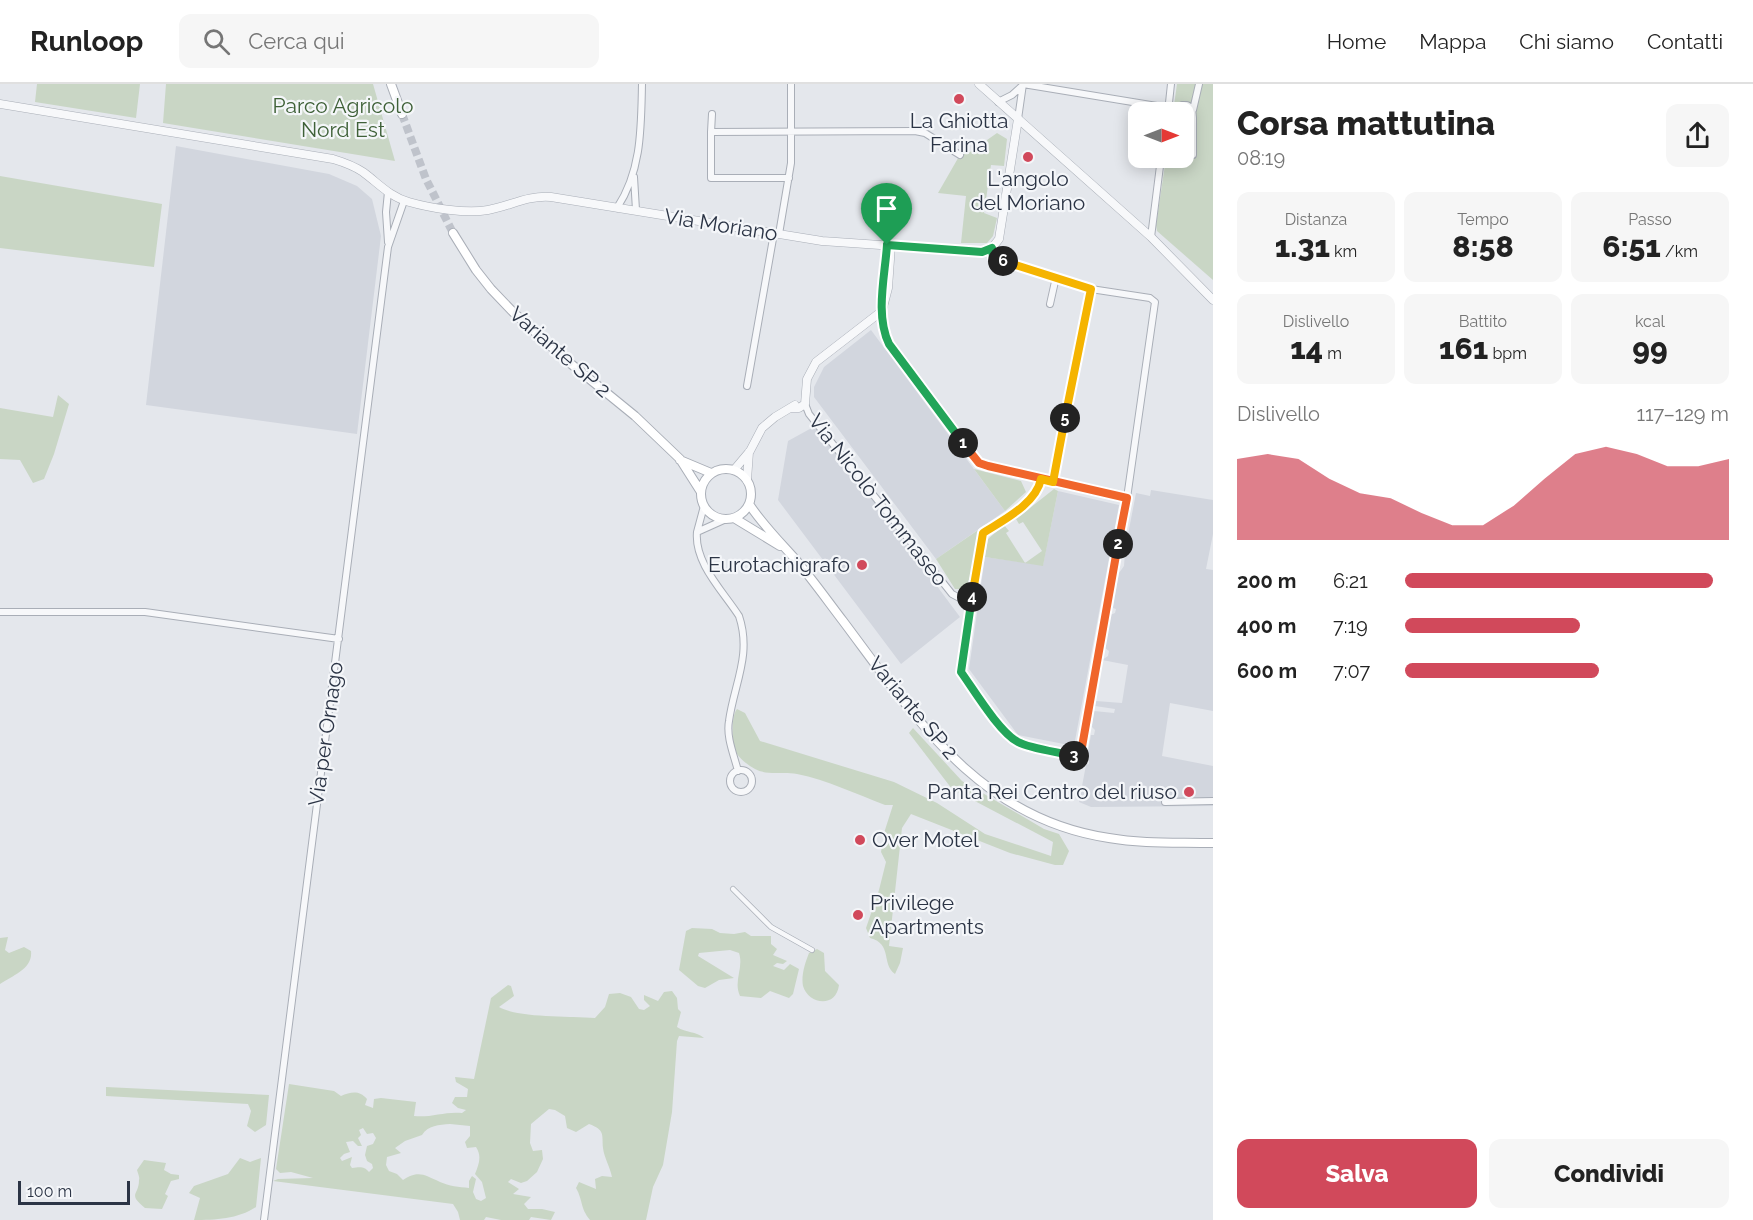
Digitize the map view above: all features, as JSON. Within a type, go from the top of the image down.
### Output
[{"type":"main road","points":[[391,84],[402,114]]},
{"type":"main road","name":"Variante SP 2","points":[[453,233],[482,278],[513,312],[565,359],[635,416],[680,459],[701,492],[704,506],[711,514],[730,518],[787,551]]},
{"type":"main road","name":"Variante SP 2","points":[[680,459],[711,473]]},
{"type":"main road","points":[[701,492],[706,478],[711,473],[722,469],[734,470],[747,480],[751,492],[749,504],[746,510],[730,518]]},
{"type":"main road","name":"Variante SP 2","points":[[749,504],[811,579],[897,693],[943,749],[994,792],[1031,814],[1080,832],[1133,841],[1213,843]]},
{"type":"street","points":[[617,207],[626,195],[634,173],[641,128],[642,84]]},
{"type":"street","points":[[747,386],[789,178],[791,84]]},
{"type":"street","points":[[979,84],[1151,237],[1213,300]]},
{"type":"street","points":[[998,102],[1012,95],[1023,84]]},
{"type":"street","points":[[1023,84],[1128,103]]},
{"type":"street","points":[[1023,84],[1000,234],[998,242],[992,248],[993,258],[1091,289],[1152,298],[1155,302],[1127,498],[1080,758],[1018,742],[989,712],[961,672],[983,533],[1030,500],[1039,489],[1041,479]]},
{"type":"street","points":[[1169,102],[1172,84]]},
{"type":"street","points":[[1194,108],[1198,84]]},
{"type":"street","name":"Via Moriano","points":[[0,104],[327,158],[357,168],[384,190],[404,201],[465,211],[480,211],[524,199],[546,196],[822,241],[982,252],[992,248]]},
{"type":"street","points":[[712,114],[711,178],[789,178]]},
{"type":"street","points":[[711,132],[915,131],[925,134],[960,155]]},
{"type":"street","points":[[1151,237],[1160,168]]},
{"type":"street","points":[[634,173],[636,210]]},
{"type":"street","name":"Via per Ornago","points":[[264,1220],[388,247],[384,190]]},
{"type":"street","name":"Via per Ornago","points":[[388,247],[404,201]]},
{"type":"street","points":[[889,245],[882,311],[884,333],[889,344],[979,463],[1127,498]]},
{"type":"street","points":[[1050,304],[1056,277]]},
{"type":"street","points":[[1053,482],[1091,289]]},
{"type":"street","name":"Via Nicolò Tommaseo","points":[[882,311],[816,362],[807,379],[805,403],[810,414],[952,594],[971,604]]},
{"type":"street","points":[[734,470],[750,451],[766,423],[797,404],[805,403]]},
{"type":"street","points":[[747,480],[750,451]]},
{"type":"street","points":[[704,506],[696,541],[701,558],[739,616],[745,649],[728,723],[729,738],[738,771]]},
{"type":"street","points":[[697,532],[730,518]]},
{"type":"street","points":[[0,612],[145,612],[339,639]]},
{"type":"street","points":[[1164,802],[1213,801]]},
{"type":"street","points":[[733,889],[771,927],[812,951]]},
{"type":"shaded area","points":[[176,146],[329,174],[357,186],[372,199],[381,236],[357,434],[146,405]]},
{"type":"shaded area","points":[[871,330],[1005,511],[936,559],[814,397],[814,387],[824,367]]},
{"type":"shaded area","points":[[817,425],[960,617],[901,664],[778,500],[788,441]]},
{"type":"shaded area","points":[[1151,490],[1213,500],[1213,534],[1206,569],[1213,570],[1213,711],[1170,703],[1162,756],[1213,766],[1213,806],[1091,807],[1079,802],[1086,765],[1089,764],[1087,757],[1091,735],[1094,735],[1095,730],[1092,727],[1094,711],[1114,713],[1115,709],[1095,706],[1096,701],[1122,703],[1128,665],[1102,660],[1108,656],[1109,651],[1105,648],[1110,615],[1115,613],[1116,609],[1113,608],[1119,573],[1124,566],[1136,493],[1150,496]]},
{"type":"shaded area","points":[[1058,491],[1119,505],[1074,746],[1018,735],[969,669],[985,557],[1043,565]]},
{"type":"green space","points":[[37,84],[140,84],[136,118],[35,102]]},
{"type":"green space","name":"Parco Agricolo Nord Est","points":[[166,84],[373,84],[395,161],[163,123]]},
{"type":"green space","points":[[1177,84],[1213,84],[1213,280],[1157,231],[1165,168],[1194,168],[1194,102],[1174,102]]},
{"type":"green space","points":[[997,133],[1007,139],[1004,166],[991,165],[984,213],[997,218],[993,236],[987,243],[961,243],[966,196],[938,193],[961,153],[970,152]]},
{"type":"green space","points":[[0,176],[162,204],[154,267],[0,248]]},
{"type":"green space","points":[[58,395],[69,404],[44,479],[33,483],[20,460],[0,459],[0,408],[53,417]]},
{"type":"green space","points":[[974,469],[1021,481],[1026,492],[1005,511]]},
{"type":"green space","points":[[1054,489],[1058,491],[1043,566],[985,557],[988,539],[1004,525],[1009,531],[1006,533],[1025,563],[1042,551],[1023,522],[1019,524],[1016,519]]},
{"type":"green space","points":[[981,528],[967,585],[963,589],[955,589],[936,559]]},
{"type":"green space","points":[[737,709],[745,713],[760,741],[894,782],[937,803],[985,834],[1051,856],[1053,842],[952,789],[909,733],[913,728],[962,781],[1044,829],[1059,834],[1069,851],[1063,865],[1010,853],[911,814],[902,828],[889,946],[903,948],[895,974],[888,965],[882,945],[870,938],[866,928],[886,862],[881,852],[893,805],[885,805],[808,777],[792,773],[765,772],[752,767],[735,750],[733,729]]},
{"type":"green space","points":[[692,928],[712,929],[720,933],[745,932],[751,936],[771,936],[771,944],[777,949],[773,955],[787,961],[773,966],[784,970],[790,964],[799,969],[793,994],[789,998],[770,991],[761,998],[740,996],[738,990],[739,953],[730,950],[699,953],[698,956],[734,978],[719,980],[705,988],[698,986],[679,970],[686,931]]},
{"type":"green space","points":[[8,937],[5,950],[9,953],[24,947],[31,951],[31,957],[21,971],[0,984],[0,938]]},
{"type":"green space","points":[[817,949],[824,953],[825,971],[839,985],[837,993],[828,1001],[810,997],[803,986],[803,974],[809,953]]},
{"type":"green space","points":[[508,985],[511,986],[514,996],[499,1007],[508,1011],[531,1015],[595,1018],[605,1007],[609,994],[620,993],[631,997],[639,1009],[644,1010],[650,1006],[644,1000],[644,995],[658,1001],[664,992],[672,991],[677,998],[678,1009],[681,1012],[677,1027],[704,1038],[679,1036],[677,1041],[672,1112],[663,1165],[653,1187],[646,1220],[590,1220],[576,1188],[579,1182],[596,1189],[595,1179],[602,1176],[612,1177],[604,1151],[602,1133],[598,1128],[589,1124],[576,1132],[567,1128],[565,1116],[549,1109],[531,1124],[530,1143],[533,1151],[542,1150],[543,1159],[537,1172],[527,1181],[521,1183],[511,1179],[508,1182],[519,1189],[513,1194],[531,1197],[524,1204],[528,1209],[555,1212],[551,1220],[531,1217],[529,1220],[501,1220],[486,1217],[484,1220],[460,1220],[453,1204],[273,1181],[313,1178],[291,1172],[280,1173],[276,1169],[289,1084],[334,1091],[341,1096],[358,1093],[367,1099],[365,1105],[373,1108],[374,1099],[381,1098],[416,1102],[414,1116],[462,1113],[466,1110],[452,1103],[455,1097],[467,1097],[468,1089],[456,1082],[455,1077],[474,1079],[491,998]],"holes":[[[450,1124],[470,1126],[470,1136],[465,1142],[467,1148],[476,1147],[479,1154],[475,1174],[482,1182],[486,1198],[481,1201],[476,1199],[473,1192],[476,1179],[472,1176],[469,1188],[447,1184],[418,1174],[403,1180],[397,1174],[389,1171],[386,1165],[387,1157],[401,1153],[395,1148],[405,1141],[422,1135],[431,1127]],[[363,1128],[367,1134],[373,1133],[376,1138],[373,1144],[367,1146],[365,1155],[373,1168],[369,1172],[362,1167],[352,1168],[350,1165],[352,1157],[342,1161],[340,1158],[350,1152],[346,1142],[353,1141],[358,1146],[362,1146],[358,1138],[361,1135],[359,1130]]]},
{"type":"green space","points":[[106,1087],[269,1095],[266,1125],[255,1132],[247,1126],[251,1111],[248,1104],[106,1096]]},
{"type":"green space","points":[[240,1158],[250,1162],[261,1158],[256,1207],[234,1216],[194,1220],[200,1198],[189,1193],[194,1186],[228,1174]]},
{"type":"green space","points":[[144,1160],[166,1163],[164,1170],[179,1175],[179,1179],[171,1181],[162,1209],[145,1208],[136,1200],[135,1194],[139,1185],[137,1170]]},
{"type":"tunnel","points":[[402,114],[426,179],[453,233]]},
{"type":"place","name":"La Ghiotta Farina","points":[[959,99]]},
{"type":"place","name":"L'angolo del Moriano","points":[[1028,157]]},
{"type":"place","name":"Eurotachigrafo","points":[[862,565]]},
{"type":"place","name":"Panta Rei Centro del riuso","points":[[1189,792]]},
{"type":"place","name":"Over Motel","points":[[860,840]]},
{"type":"place","name":"Privilege Apartments","points":[[858,915]]},
{"type":"route","points":[[887,245],[882,311],[884,333],[889,344],[979,463],[1053,482],[1127,498],[1080,758],[1018,742],[989,712],[961,672],[983,533],[1030,500],[1039,489],[1041,479],[1053,482],[1091,289],[993,258],[992,248],[982,252],[887,245]]}]
